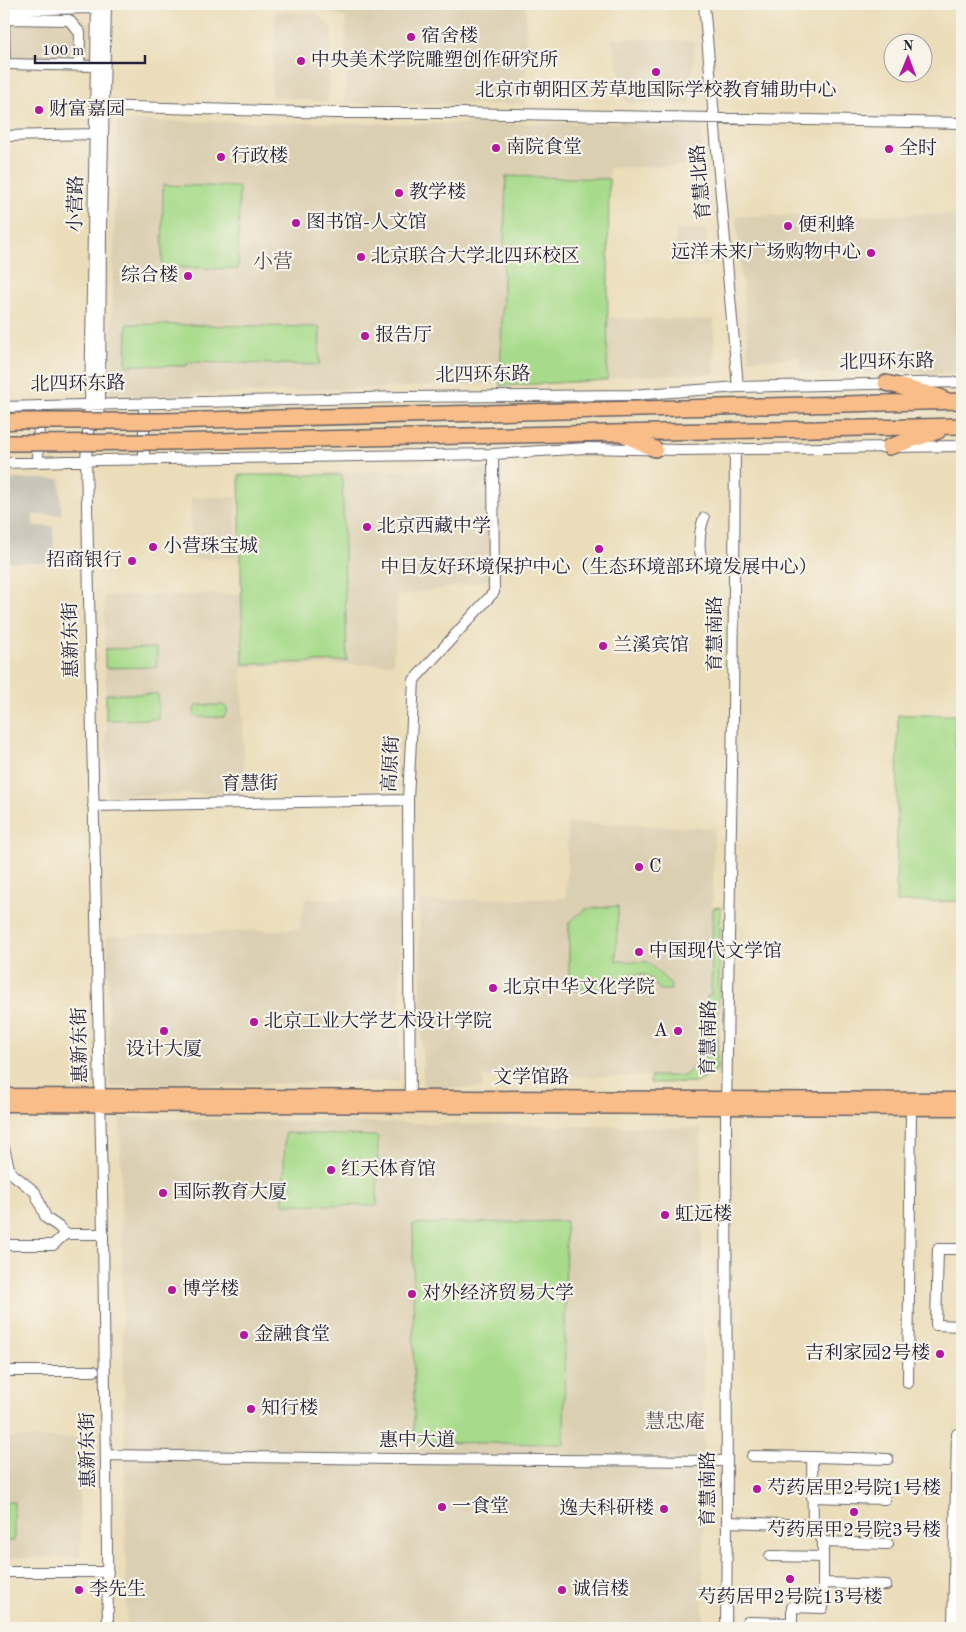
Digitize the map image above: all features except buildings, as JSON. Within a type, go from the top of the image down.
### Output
[{"type":"highway","points":[[886,383],[959,402]]},
{"type":"highway","name":"北四环东路","points":[[11,422],[164,421],[959,402]]},
{"type":"highway","points":[[11,443],[164,442],[959,426]]},
{"type":"highway","points":[[889,447],[959,426]]},
{"type":"highway","points":[[620,433],[655,449]]},
{"type":"main road","points":[[4,1095],[100,1100]]},
{"type":"main road","name":"文学馆路","points":[[726,1103],[962,1099]]},
{"type":"main road","name":"文学馆路","points":[[100,1100],[726,1103],[962,1109]]},
{"type":"main road","points":[[4,1105],[100,1100]]},
{"type":"street","name":"育慧北路","points":[[704,4],[738,387]]},
{"type":"street","points":[[4,10],[100,5]]},
{"type":"street","name":"小营路","points":[[95,405],[103,124],[96,66],[100,5]]},
{"type":"street","name":"小营路","points":[[95,405],[96,134],[100,106],[100,5]]},
{"type":"street","points":[[79,66],[80,33],[68,20],[4,20],[5,64],[79,66],[96,66]]},
{"type":"street","points":[[100,106],[335,113],[962,123]]},
{"type":"street","points":[[4,136],[96,134],[103,124]]},
{"type":"street","name":"北四环东路","points":[[4,407],[404,397],[632,395],[738,387],[962,382]]},
{"type":"street","points":[[144,404],[144,460]]},
{"type":"street","name":"惠新东街","points":[[95,405],[86,460],[103,1234],[108,1628]]},
{"type":"street","points":[[38,462],[39,406]]},
{"type":"street","points":[[4,463],[493,454],[587,448],[681,450],[962,446]]},
{"type":"street","name":"育慧南路","points":[[726,1628],[726,1103],[733,732],[734,449]]},
{"type":"street","name":"高原街","points":[[410,1101],[408,800],[414,680],[494,592],[493,454]]},
{"type":"street","points":[[704,518],[699,534],[700,549],[704,561],[712,565],[733,565]]},
{"type":"street","name":"育慧街","points":[[93,806],[408,800]]},
{"type":"street","points":[[908,1383],[911,1108]]},
{"type":"street","points":[[4,1148],[10,1172],[35,1192],[46,1218],[65,1234]]},
{"type":"street","points":[[4,1245],[53,1245],[65,1234],[103,1234]]},
{"type":"street","points":[[962,1249],[938,1249],[936,1325],[962,1326]]},
{"type":"street","points":[[4,1371],[94,1371]]},
{"type":"street","points":[[954,1628],[957,1434]]},
{"type":"street","name":"惠中大道","points":[[106,1455],[727,1461]]},
{"type":"street","points":[[752,1456],[888,1459]]},
{"type":"street","points":[[747,1622],[792,1626],[792,1607],[823,1608],[823,1542],[813,1525],[812,1457]]},
{"type":"street","points":[[812,1497],[885,1498]]},
{"type":"street","points":[[727,1522],[813,1525]]},
{"type":"street","points":[[823,1542],[888,1544]]},
{"type":"street","points":[[770,1556],[823,1557]]},
{"type":"street","points":[[4,1572],[108,1572]]},
{"type":"street","points":[[823,1583],[886,1585]]},
{"type":"shaded area","points":[[325,4],[526,4],[526,104],[345,103],[346,18],[325,11]]},
{"type":"shaded area","name":"中央美术学院雕塑创作研究所","points":[[276,11],[316,13],[332,27],[327,102],[271,96]]},
{"type":"shaded area","points":[[4,15],[76,15],[90,24],[88,69],[4,66]]},
{"type":"shaded area","name":"北京市朝阳区芳草地国际学校教育辅助中心","points":[[611,38],[695,41],[690,104],[627,103]]},
{"type":"shaded area","name":"北京联合大学北四环校区","points":[[117,121],[459,124],[702,122],[701,165],[609,168],[608,318],[714,320],[715,371],[711,374],[618,376],[607,380],[110,397]]},
{"type":"shaded area","points":[[962,214],[962,373],[802,373],[800,357],[749,360],[736,216]]},
{"type":"shaded area","points":[[706,229],[709,266],[675,267],[676,230]]},
{"type":"shaded area","name":"北京西藏中学","points":[[493,468],[494,580],[398,596],[393,664],[242,667],[244,793],[107,796],[104,596],[241,594],[239,475]]},
{"type":"shaded area","points":[[6,479],[60,479],[61,514],[33,515],[33,526],[53,526],[54,562],[4,562],[4,497],[6,497]]},
{"type":"shaded area","points":[[191,497],[236,497],[237,558],[191,559]]},
{"type":"shaded area","points":[[568,823],[714,828],[711,996],[707,996],[706,1055],[684,1076],[483,1077],[483,1088],[423,1088],[419,901],[566,898]]},
{"type":"shaded area","name":"北京工业大学艺术设计学院","points":[[306,899],[401,900],[399,1081],[110,1087],[107,936],[299,929]]},
{"type":"shaded area","name":"对外经济贸易大学","points":[[120,1118],[701,1128],[704,1460],[703,1628],[127,1628]]},
{"type":"shaded area","points":[[4,1438],[78,1438],[81,1557],[4,1558]]},
{"type":"green space","points":[[506,176],[609,179],[607,380],[500,386]]},
{"type":"green space","points":[[163,185],[239,187],[238,269],[162,267]]},
{"type":"green space","points":[[127,324],[320,327],[319,365],[188,362],[187,366],[126,365]]},
{"type":"green space","points":[[239,475],[342,475],[347,661],[243,664]]},
{"type":"green space","points":[[157,648],[157,667],[105,668],[105,649]]},
{"type":"green space","points":[[106,694],[158,694],[158,719],[106,720]]},
{"type":"green space","points":[[198,705],[223,705],[227,708],[227,712],[224,717],[198,717],[194,713],[195,707]]},
{"type":"green space","points":[[898,715],[955,715],[955,749],[962,749],[962,901],[896,902]]},
{"type":"green space","points":[[618,906],[616,961],[648,962],[671,985],[671,990],[660,990],[647,975],[630,974],[616,989],[569,990],[569,922],[586,909]]},
{"type":"green space","points":[[721,907],[717,1070],[699,1082],[650,1083],[651,1076],[684,1076],[706,1055],[707,996],[711,995],[713,908]]},
{"type":"green space","name":"红天体育馆","points":[[285,1133],[378,1136],[377,1206],[283,1204]]},
{"type":"green space","points":[[566,1221],[564,1444],[414,1442],[413,1224]]},
{"type":"green space","points":[[4,1502],[14,1502],[14,1541],[4,1541]]},
{"type":"place","name":"宿舍楼","points":[[411,37]]},
{"type":"place","name":"中央美术学院雕塑创作研究所","points":[[301,61]]},
{"type":"place","name":"北京市朝阳区芳草地国际学校教育辅助中心","points":[[656,72]]},
{"type":"place","name":"财富嘉园","points":[[39,110]]},
{"type":"place","name":"南院食堂","points":[[496,148]]},
{"type":"place","name":"全时","points":[[889,149]]},
{"type":"place","name":"行政楼","points":[[221,157]]},
{"type":"place","name":"教学楼","points":[[399,193]]},
{"type":"place","name":"图书馆-人文馆","points":[[296,223]]},
{"type":"place","name":"便利蜂","points":[[788,226]]},
{"type":"place","name":"远洋未来广场购物中心","points":[[871,253]]},
{"type":"place","name":"北京联合大学北四环校区","points":[[361,257]]},
{"type":"place","name":"综合楼","points":[[188,276]]},
{"type":"place","name":"报告厅","points":[[365,336]]},
{"type":"place","name":"北京西藏中学","points":[[367,527]]},
{"type":"place","name":"小营珠宝城","points":[[153,547]]},
{"type":"place","name":"中日友好环境保护中心（生态环境部环境发展中心）","points":[[599,549]]},
{"type":"place","name":"招商银行","points":[[132,561]]},
{"type":"place","name":"兰溪宾馆","points":[[603,646]]},
{"type":"place","name":"C","points":[[639,867]]},
{"type":"place","name":"中国现代文学馆","points":[[639,952]]},
{"type":"place","name":"北京中华文化学院","points":[[493,988]]},
{"type":"place","name":"北京工业大学艺术设计学院","points":[[254,1022]]},
{"type":"place","name":"设计大厦","points":[[164,1031]]},
{"type":"place","name":"A","points":[[678,1031]]},
{"type":"place","name":"红天体育馆","points":[[331,1170]]},
{"type":"place","name":"国际教育大厦","points":[[163,1193]]},
{"type":"place","name":"虹远楼","points":[[665,1215]]},
{"type":"place","name":"博学楼","points":[[172,1290]]},
{"type":"place","name":"对外经济贸易大学","points":[[412,1294]]},
{"type":"place","name":"金融食堂","points":[[244,1335]]},
{"type":"place","name":"吉利家园2号楼","points":[[940,1354]]},
{"type":"place","name":"知行楼","points":[[251,1409]]},
{"type":"place","name":"芍药居甲2号院1号楼","points":[[757,1489]]},
{"type":"place","name":"一食堂","points":[[442,1507]]},
{"type":"place","name":"逸夫科研楼","points":[[664,1509]]},
{"type":"place","name":"芍药居甲2号院3号楼","points":[[854,1512]]},
{"type":"place","name":"芍药居甲2号院13号楼","points":[[790,1579]]},
{"type":"place","name":"李先生","points":[[79,1590]]},
{"type":"place","name":"诚信楼","points":[[562,1590]]},
{"type":"district","name":"小营","points":[[273,263]]},
{"type":"district","name":"慧忠庵","points":[[675,1423]]}]
